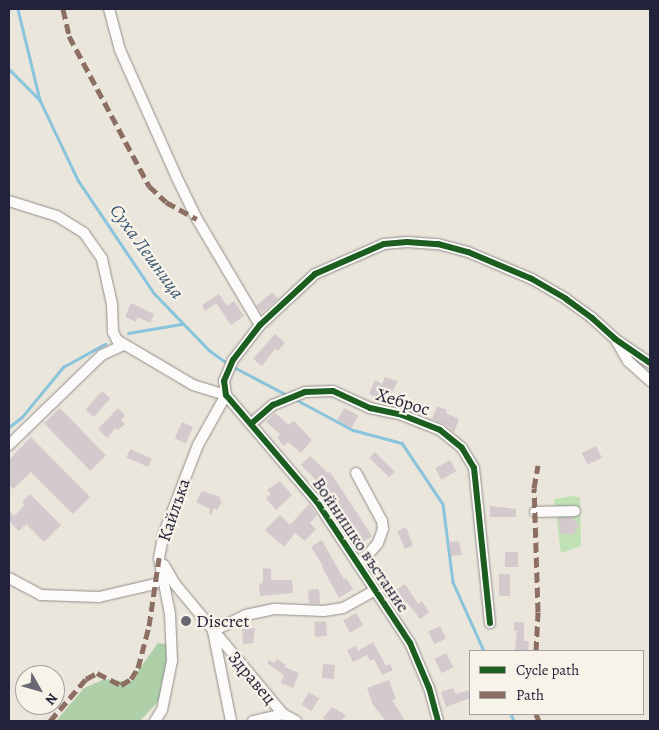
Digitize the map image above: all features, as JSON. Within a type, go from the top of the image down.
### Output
[{"type":"street","points":[[109,9],[120,50],[176,176],[197,219],[260,325]]},
{"type":"street","points":[[9,201],[57,216],[84,233],[102,259],[112,304],[113,332],[117,340],[193,385],[226,395],[224,382],[233,360],[260,325],[315,274],[384,244],[406,242],[438,244],[468,252],[532,279],[566,299],[615,339],[650,363]]},
{"type":"street","points":[[615,339],[628,361],[650,381]]},
{"type":"street","points":[[9,444],[102,355],[123,345]]},
{"type":"street","name":"Хеброс","points":[[252,423],[273,405],[305,392],[333,391],[370,408],[402,415],[440,430],[462,448],[474,468],[490,623]]},
{"type":"street","name":"Войнишко въстание","points":[[226,395],[252,423],[317,502],[410,643],[429,688],[438,721]]},
{"type":"street","name":"Кайлъка","points":[[156,721],[162,710],[172,661],[170,614],[159,558],[164,533],[198,445],[226,395]]},
{"type":"street","points":[[356,473],[382,520],[383,528],[378,543],[359,565]]},
{"type":"street","points":[[535,512],[575,511]]},
{"type":"street","name":"Здравец","points":[[159,558],[175,584],[213,631],[283,714],[296,721]]},
{"type":"street","points":[[9,578],[41,595],[99,597],[155,584]]},
{"type":"street","points":[[231,721],[213,631],[246,615],[274,609],[324,611],[343,608],[375,590]]},
{"type":"street","points":[[253,721],[283,714]]},
{"type":"green space","points":[[574,496],[580,498],[581,546],[561,553],[554,499]]},
{"type":"green space","points":[[158,643],[171,645],[166,693],[140,721],[56,721],[61,715],[65,715],[65,710],[84,688],[105,679],[130,682]]},
{"type":"building","points":[[272,292],[278,299],[262,313],[256,306]]},
{"type":"building","points":[[219,294],[227,306],[234,301],[244,316],[231,325],[216,303],[205,311],[202,305]]},
{"type":"building","points":[[131,303],[154,314],[150,323],[138,317],[136,322],[125,317]]},
{"type":"building","points":[[275,334],[285,343],[278,351],[275,349],[262,366],[253,359]]},
{"type":"building","points":[[385,377],[398,381],[390,396],[386,394],[383,401],[369,394],[375,380],[382,384]]},
{"type":"building","points":[[102,391],[110,398],[94,417],[86,410]]},
{"type":"building","points":[[437,406],[447,410],[446,413],[459,419],[454,432],[446,425],[432,419]]},
{"type":"building","points":[[60,408],[106,455],[90,471],[44,423]]},
{"type":"building","points":[[118,408],[125,415],[121,420],[125,424],[118,430],[116,428],[107,438],[98,429]]},
{"type":"building","points":[[344,408],[358,415],[352,428],[338,420]]},
{"type":"building","points":[[275,413],[289,425],[294,421],[312,440],[301,453],[288,442],[284,446],[277,438],[280,434],[266,422]]},
{"type":"building","points":[[182,422],[193,427],[186,443],[175,438]]},
{"type":"building","points":[[31,437],[90,497],[73,514],[31,472],[13,489],[9,485],[9,460]]},
{"type":"building","points":[[596,446],[602,458],[588,465],[582,453]]},
{"type":"building","points":[[130,449],[152,459],[148,467],[126,457]]},
{"type":"building","points":[[375,452],[395,472],[389,477],[369,458]]},
{"type":"building","points":[[310,456],[328,473],[330,472],[372,536],[358,545],[317,481],[301,465]]},
{"type":"building","points":[[450,460],[456,471],[441,480],[435,468]]},
{"type":"building","points":[[280,481],[292,495],[276,510],[266,498],[271,494],[267,490]]},
{"type":"building","points":[[202,491],[220,497],[219,499],[222,501],[217,510],[214,508],[211,515],[209,514],[210,509],[196,502]]},
{"type":"building","points":[[30,494],[61,525],[44,542],[26,524],[19,531],[9,521],[9,511],[14,516],[25,505],[22,502]]},
{"type":"building","points":[[309,504],[317,515],[310,523],[316,529],[305,541],[295,533],[284,547],[265,530],[280,515],[290,525]]},
{"type":"building","points":[[490,506],[516,509],[516,517],[490,517]]},
{"type":"building","points":[[558,518],[574,518],[575,522],[578,522],[578,529],[575,529],[575,534],[561,534]]},
{"type":"building","points":[[406,527],[413,546],[405,549],[397,531]]},
{"type":"building","points":[[322,540],[344,580],[346,578],[353,589],[339,598],[311,547]]},
{"type":"building","points":[[459,541],[462,555],[451,556],[449,542]]},
{"type":"building","points":[[505,552],[518,552],[518,567],[505,567]]},
{"type":"building","points":[[263,568],[271,569],[271,580],[292,580],[293,593],[260,596],[259,584],[263,583]]},
{"type":"building","points":[[499,574],[510,574],[510,596],[499,596]]},
{"type":"building","points":[[405,584],[418,604],[422,601],[429,612],[420,619],[407,602],[402,606],[393,592]]},
{"type":"building","points":[[319,589],[320,604],[309,603],[308,590]]},
{"type":"building","points":[[356,613],[363,625],[350,633],[343,620]]},
{"type":"building","points":[[326,621],[327,636],[315,637],[314,622]]},
{"type":"building","points":[[514,622],[524,622],[524,641],[529,641],[528,650],[515,650],[517,631],[514,631]]},
{"type":"building","points":[[440,626],[446,639],[434,644],[428,631]]},
{"type":"building","points":[[255,628],[253,643],[243,644],[242,629]]},
{"type":"building","points":[[373,642],[386,666],[390,664],[393,670],[382,675],[374,659],[370,661],[367,655],[353,662],[347,650],[356,646],[358,651]]},
{"type":"building","points":[[446,653],[453,667],[442,673],[434,659]]},
{"type":"building","points":[[277,659],[286,665],[284,667],[299,673],[293,688],[281,683],[284,675],[267,663],[269,660],[274,663]]},
{"type":"building","points":[[323,664],[335,665],[334,679],[322,678]]},
{"type":"building","points":[[389,680],[396,699],[392,700],[405,721],[386,721],[373,705],[367,688]]},
{"type":"building","points":[[453,688],[456,694],[469,690],[469,698],[446,707],[441,692]]},
{"type":"building","points":[[309,692],[319,698],[312,711],[301,705]]},
{"type":"building","points":[[332,707],[346,715],[341,721],[327,721],[323,718]]},
{"type":"waterway","points":[[18,9],[40,100]]},
{"type":"waterway","name":"Суха Лешница","points":[[9,69],[40,100],[78,180],[154,293],[209,350],[228,364]]},
{"type":"waterway","points":[[128,333],[182,324]]},
{"type":"waterway","points":[[9,427],[22,417],[63,367],[105,344]]},
{"type":"waterway","name":"Суха Лешница","points":[[232,366],[287,395]]},
{"type":"waterway","name":"Суха Лешница","points":[[297,400],[353,430],[402,443],[443,504],[453,582],[484,650]]},
{"type":"waterway","name":"Суха Лешница","points":[[511,715],[514,721]]},
{"type":"marked path","points":[[63,9],[69,36],[149,186],[166,202],[197,219]]},
{"type":"marked path","points":[[536,650],[538,612],[534,488],[538,465]]},
{"type":"marked path","points":[[50,721],[86,679],[97,673],[121,685],[131,679],[138,668],[149,626],[159,558]]},
{"type":"marked path","points":[[536,715],[539,721]]},
{"type":"cycle path","points":[[438,721],[429,688],[410,643],[317,502],[226,395],[224,381],[233,360],[260,325],[315,274],[384,244],[407,242],[438,244],[468,252],[532,279],[566,299],[592,318],[615,339],[650,363]]},
{"type":"cycle path","points":[[252,423],[273,405],[305,392],[333,391],[370,408],[402,415],[440,430],[462,448],[474,468],[490,623]]},
{"type":"place","name":"Discret","points":[[186,621]]}]
